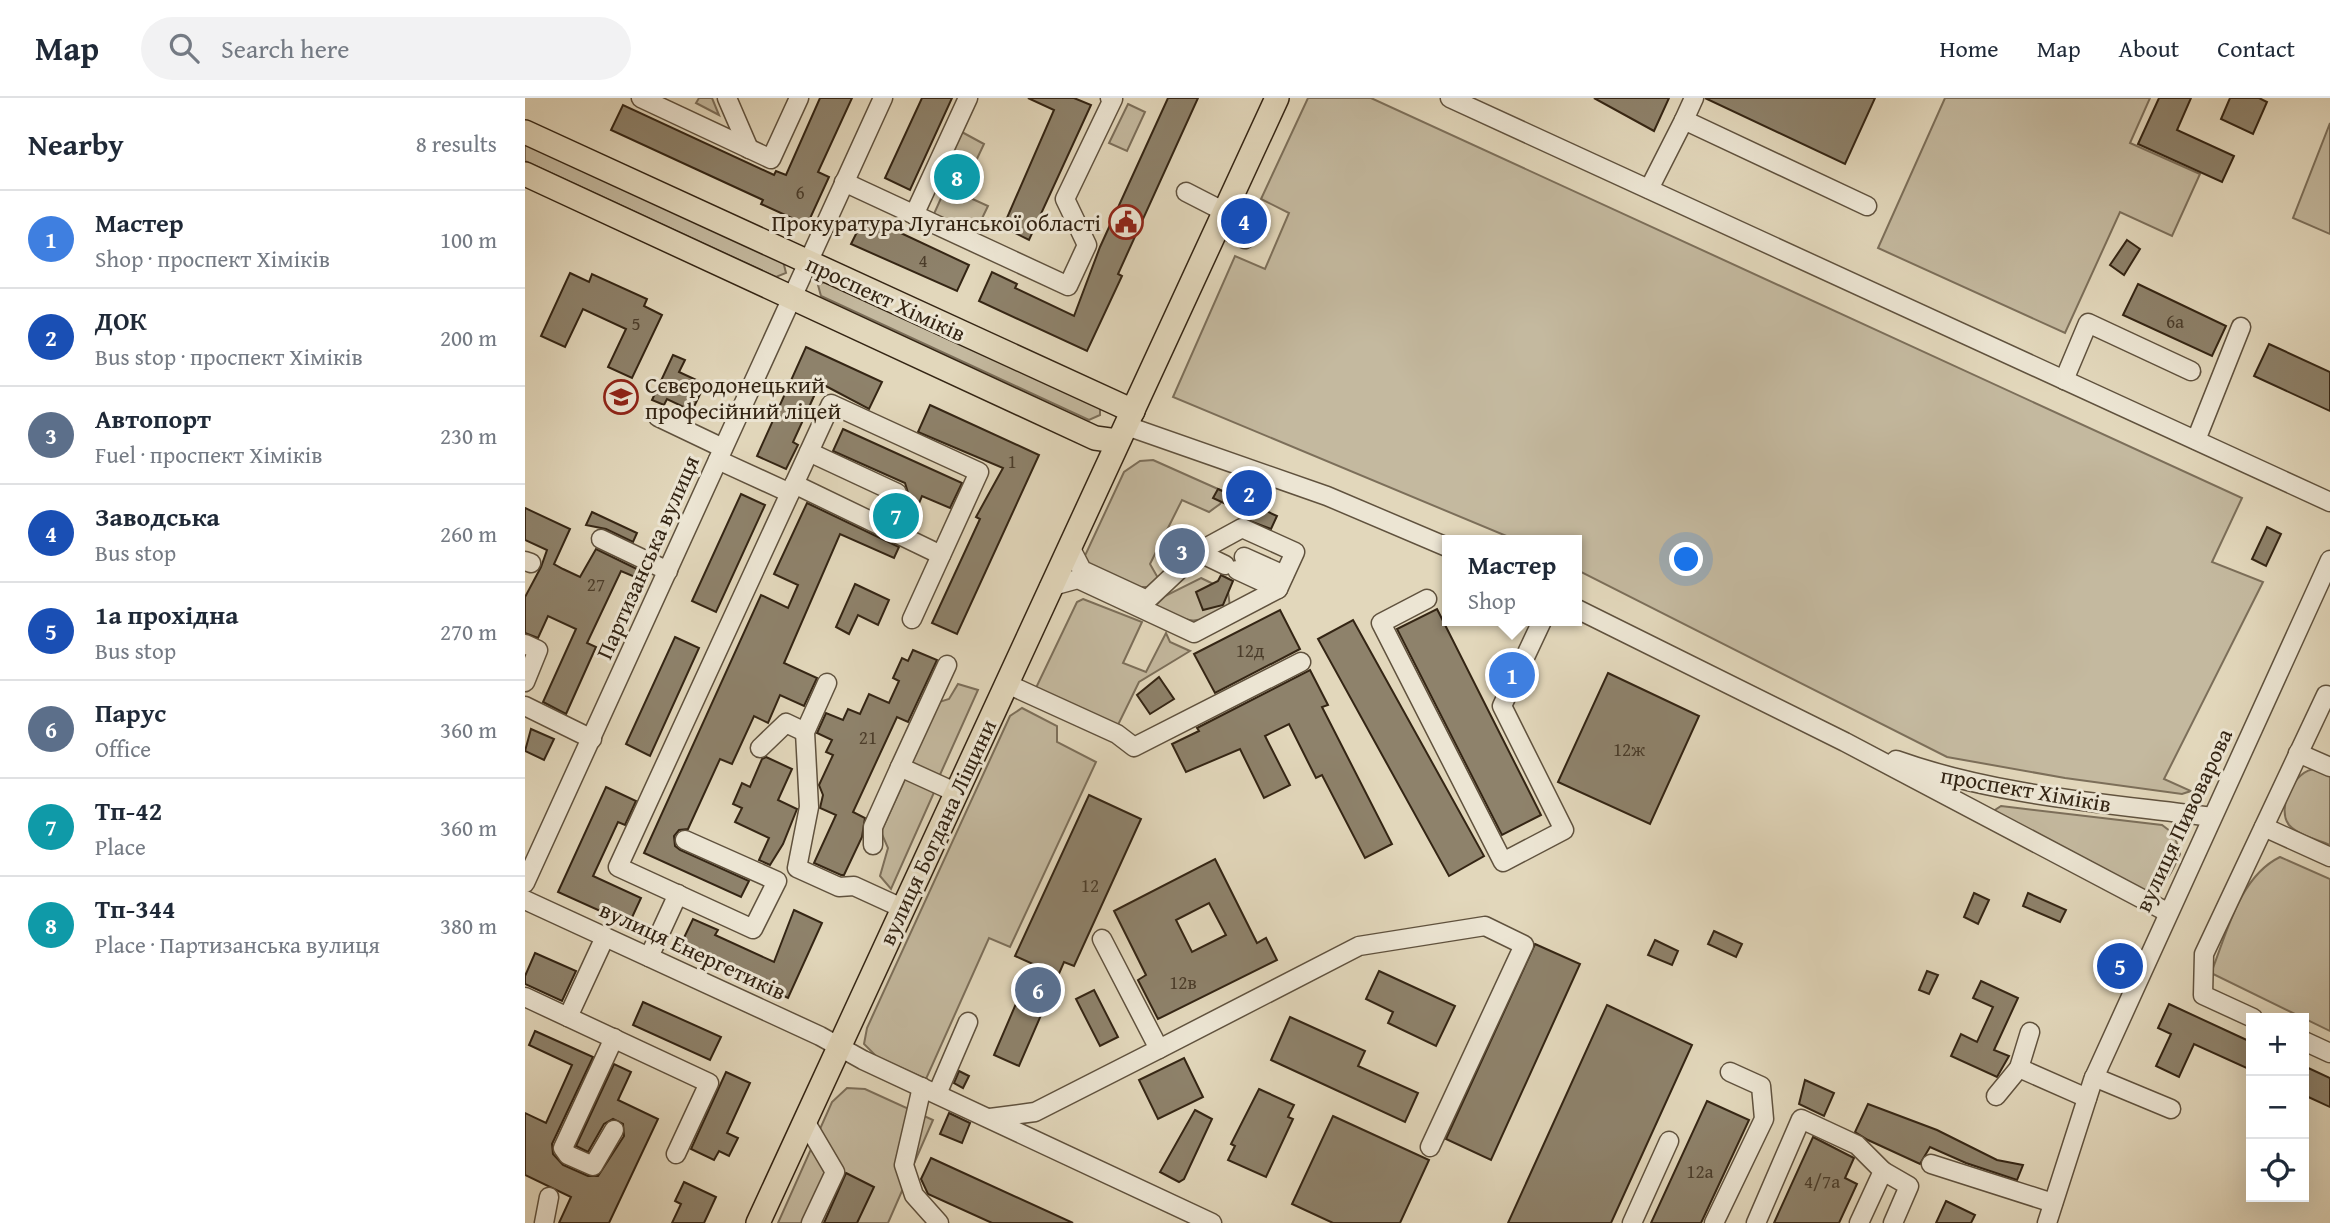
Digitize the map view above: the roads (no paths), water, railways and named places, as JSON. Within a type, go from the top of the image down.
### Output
[{"type":"main road","name":"вулиця Богдана Ліщини","points":[[758,1223],[1049,587],[1222,219],[1271,100]]},
{"type":"main road","name":"проспект Хіміків","points":[[525,132],[808,262],[1125,426]]},
{"type":"main road","name":"проспект Хіміків","points":[[525,174],[1095,438],[1125,426]]},
{"type":"street","points":[[641,98],[771,159],[799,98]]},
{"type":"street","points":[[727,98],[749,149]]},
{"type":"street","name":"Партизанська вулиця","points":[[525,883],[883,98]]},
{"type":"street","points":[[914,215],[968,98]]},
{"type":"street","points":[[844,182],[1068,286],[1087,245],[1065,199],[1113,99],[1110,98]]},
{"type":"street","points":[[1450,98],[2330,502]]},
{"type":"street","points":[[1649,189],[1694,98]]},
{"type":"street","points":[[1684,120],[1867,206]]},
{"type":"street","points":[[1186,192],[1245,239]]},
{"type":"street","points":[[2064,380],[2088,323],[2191,371]]},
{"type":"street","points":[[2196,440],[2241,327]]},
{"type":"street","points":[[685,840],[776,881],[753,929],[618,867],[831,404],[979,472],[912,619]]},
{"type":"street","points":[[658,417],[720,454],[941,555]]},
{"type":"street","name":"проспект Хіміків","points":[[1125,426],[1327,496],[1442,545]]},
{"type":"street","points":[[809,452],[897,493]]},
{"type":"street","points":[[1049,587],[1078,579],[1194,633],[1281,582],[1295,552],[1242,528],[1198,552],[1147,600],[1083,570],[1069,545]]},
{"type":"street","points":[[601,539],[668,571]]},
{"type":"street","points":[[1215,543],[1235,561]]},
{"type":"street","points":[[1198,552],[1235,561],[1281,582]]},
{"type":"street","name":"вулиця Пивоварова","points":[[2047,1223],[2094,1077],[2167,912],[2330,562]]},
{"type":"street","points":[[1427,599],[1381,623],[1503,862],[1564,830],[1503,706],[1540,626]]},
{"type":"street","name":"проспект Хіміків","points":[[1582,611],[1845,742],[2167,912]]},
{"type":"street","points":[[1508,717],[1550,626]]},
{"type":"street","points":[[525,644],[538,650],[525,682]]},
{"type":"street","points":[[1005,683],[1117,734],[1134,747],[1301,662]]},
{"type":"street","points":[[873,845],[873,827],[947,665]]},
{"type":"street","points":[[827,683],[805,732],[809,807],[797,868],[839,887],[854,886],[902,908]]},
{"type":"street","points":[[2246,1015],[2203,995],[2204,954],[2326,695],[2330,696]]},
{"type":"street","points":[[525,706],[592,739]]},
{"type":"street","points":[[760,748],[786,723],[805,732]]},
{"type":"street","name":"проспект Хіміків","points":[[1845,742],[1969,783],[2212,817]]},
{"type":"street","points":[[2298,753],[2330,767]]},
{"type":"street","points":[[900,767],[955,792]]},
{"type":"street","points":[[2264,827],[2330,857]]},
{"type":"street","points":[[649,957],[678,894]]},
{"type":"street","name":"вулиця Енергетиків","points":[[525,900],[840,1045],[863,1060],[1212,1223]]},
{"type":"street","points":[[990,1118],[1035,1112],[1359,946],[1485,926],[1524,945],[1430,1147]]},
{"type":"street","points":[[568,1017],[605,937]]},
{"type":"street","points":[[1103,939],[1159,1049]]},
{"type":"street","points":[[525,997],[709,1083],[676,1154]]},
{"type":"street","points":[[939,1223],[914,1195],[904,1165],[929,1090],[968,1022]]},
{"type":"street","points":[[1996,1096],[2019,1068],[2030,1032]]},
{"type":"street","points":[[614,1038],[563,1148],[568,1155],[593,1166],[614,1130]]},
{"type":"street","points":[[2309,1043],[2330,1053]]},
{"type":"street","points":[[2019,1068],[2087,1098]]},
{"type":"street","points":[[1714,1223],[1764,1119],[1761,1086],[1730,1072]]},
{"type":"street","points":[[2094,1077],[2171,1109]]},
{"type":"street","points":[[1756,1223],[1801,1119],[1857,1146],[1883,1171],[1909,1186],[1893,1223]]},
{"type":"street","points":[[805,1121],[835,1172],[811,1223]]},
{"type":"street","points":[[1632,1223],[1669,1141]]},
{"type":"street","points":[[1931,1164],[2053,1203]]},
{"type":"street","points":[[1859,1223],[1883,1171]]},
{"type":"street","points":[[544,1223],[549,1197]]},
{"type":"place","name":"Тп-344","points":[[957,177]]},
{"type":"place","name":"Заводська","points":[[1244,221]]},
{"type":"place","name":"Прокуратура Луганської області","points":[[1126,222]]},
{"type":"place","name":"Сєвєродонецький професійний ліцей","points":[[621,397]]},
{"type":"place","name":"ДОК","points":[[1249,493]]},
{"type":"place","name":"Тп-42","points":[[896,516]]},
{"type":"place","name":"Автопорт","points":[[1182,551]]},
{"type":"place","name":"Мастер","points":[[1512,675]]},
{"type":"place","name":"1а прохідна","points":[[2120,966]]},
{"type":"place","name":"Парус","points":[[1038,990]]}]
